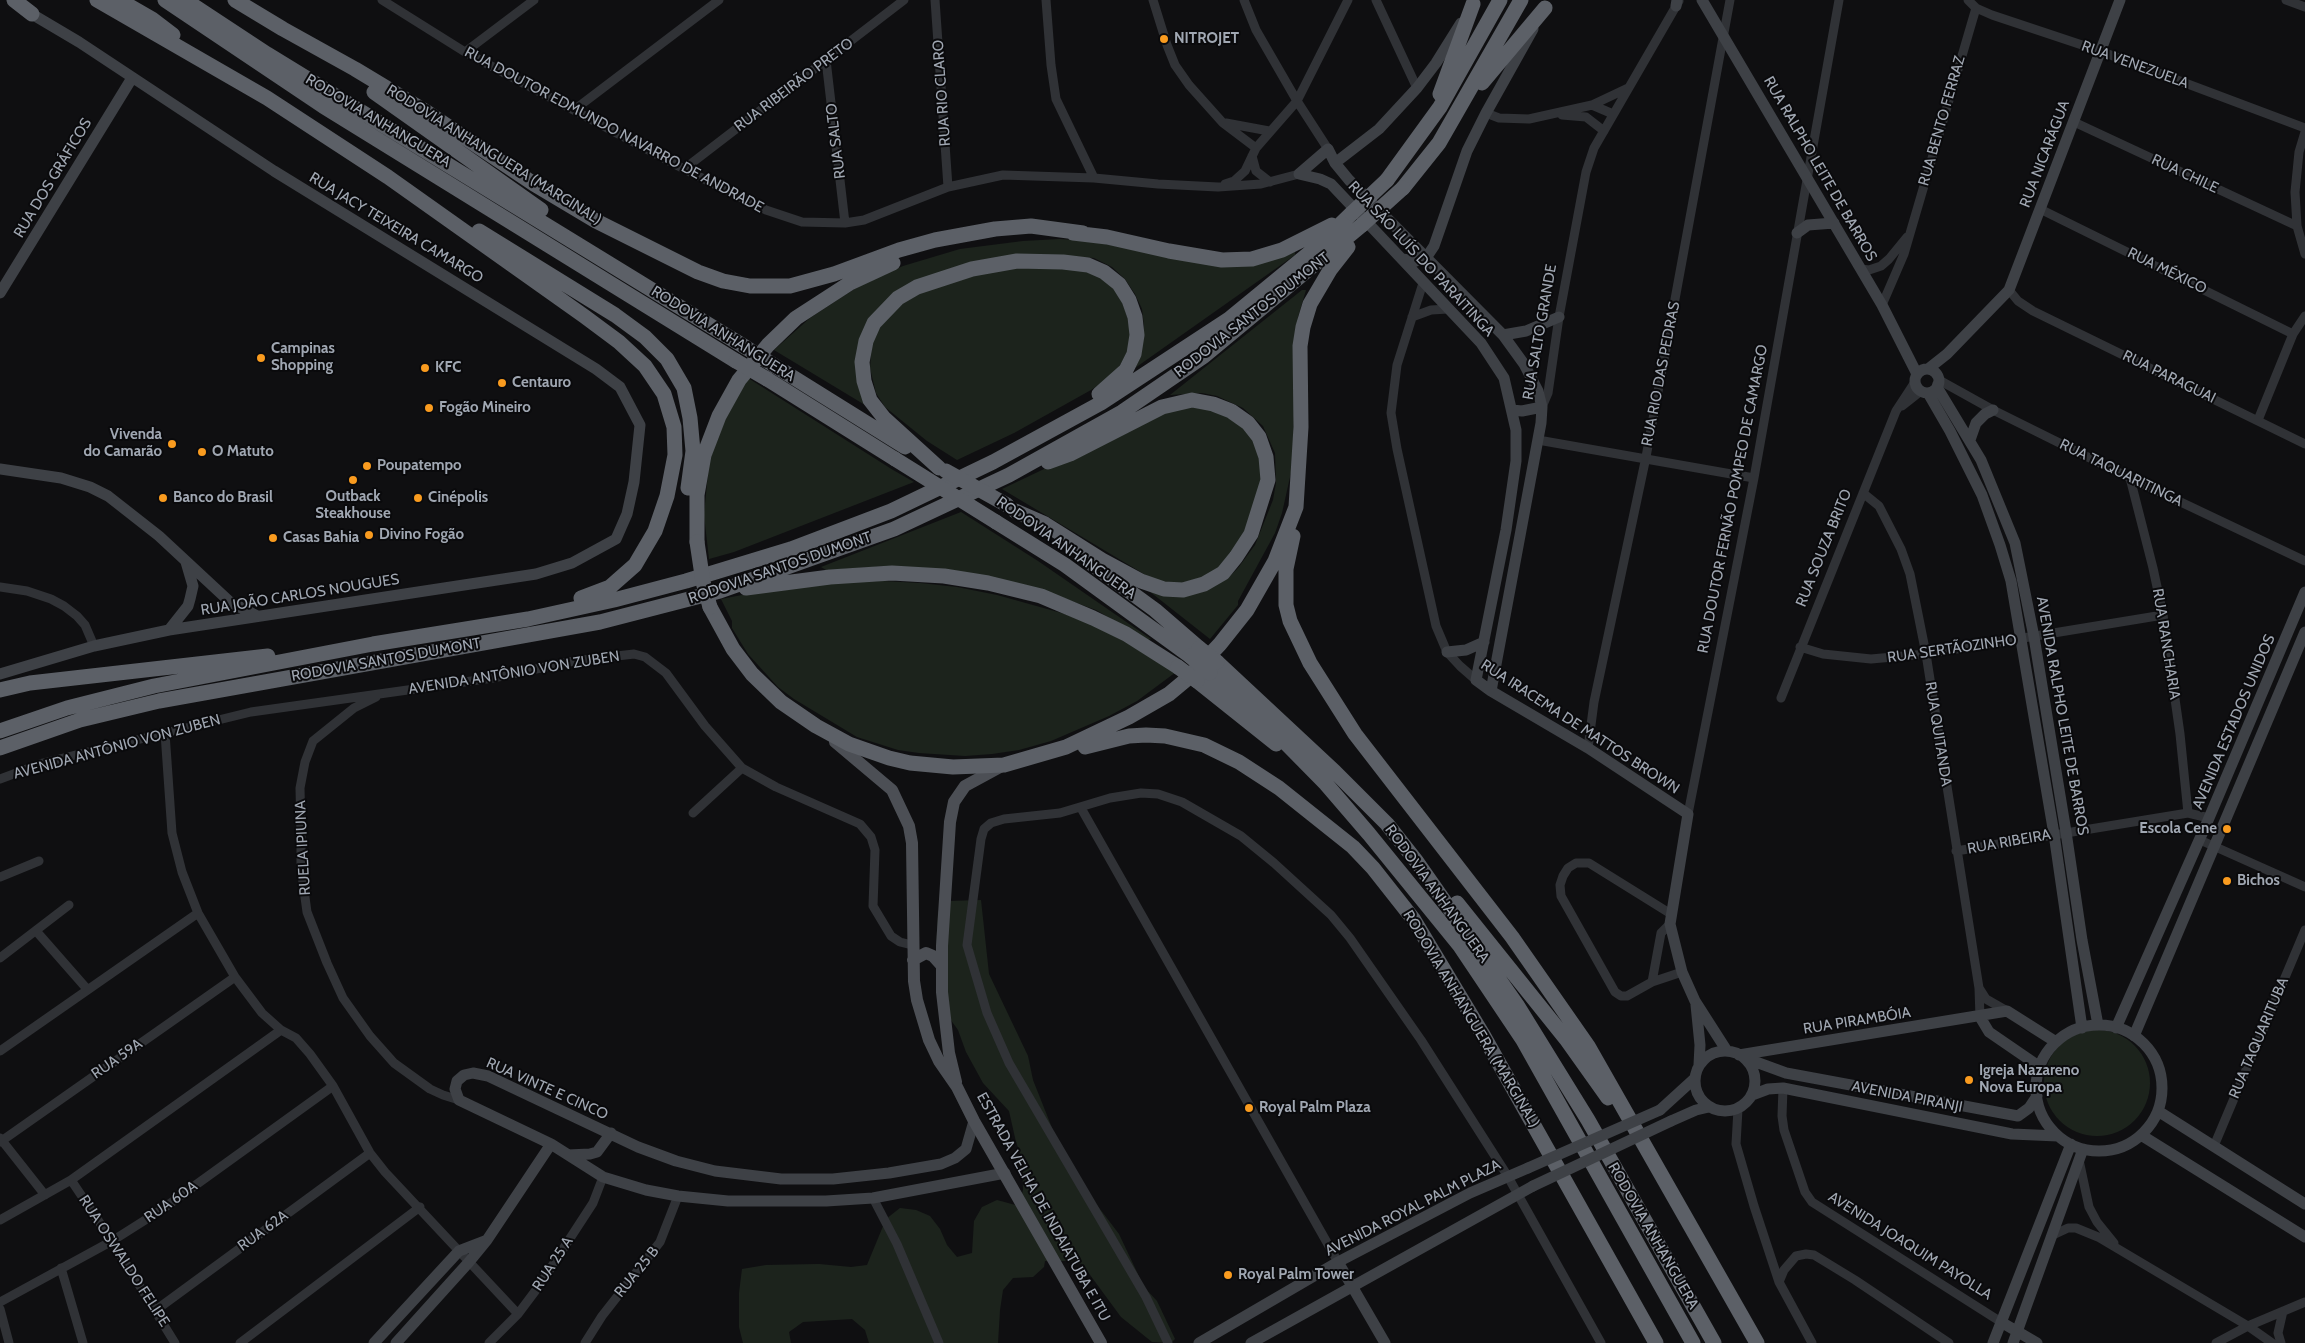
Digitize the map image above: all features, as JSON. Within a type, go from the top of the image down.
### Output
[{"type":"highway","points":[[14,0],[32,14]]},
{"type":"highway","points":[[97,0],[289,112],[388,177],[619,342],[650,373],[669,405],[675,438],[672,478],[662,514],[645,550],[635,565],[610,587],[528,619]]},
{"type":"highway","points":[[119,0],[152,19],[226,74]]},
{"type":"highway","name":"RODOVIA ANHANGUERA","points":[[165,0],[323,106],[736,361],[771,373],[1011,508],[1155,610],[1194,652]]},
{"type":"highway","name":"RODOVIA ANHANGUERA","points":[[185,0],[276,59],[616,266],[745,347],[771,373],[895,459],[1065,565],[1194,652],[1335,772],[1387,824],[1417,862],[1517,1005],[1583,1112],[1714,1343]]},
{"type":"highway","name":"RODOVIA ANHANGUERA (MARGINAL)","points":[[235,0],[283,29],[355,68],[534,184],[596,221],[698,272],[723,281],[750,286],[790,286],[834,274],[899,250],[935,240],[995,229],[1031,226],[1083,233]]},
{"type":"highway","points":[[1420,134],[1458,77],[1500,0]]},
{"type":"highway","points":[[1439,143],[1521,0]]},
{"type":"highway","points":[[1420,134],[1445,84],[1455,49],[1474,2]]},
{"type":"highway","points":[[1439,143],[1476,90],[1548,4]]},
{"type":"highway","points":[[283,29],[452,145],[616,266]]},
{"type":"highway","name":"RODOVIA SANTOS DUMONT","points":[[0,730],[67,708],[154,686],[373,644],[528,619],[614,600],[686,581],[791,548],[891,510],[1016,449],[1101,403],[1229,319],[1305,257],[1387,180],[1420,134]]},
{"type":"highway","name":"RODOVIA SANTOS DUMONT","points":[[0,748],[80,720],[159,701],[600,622],[720,591],[894,529],[1009,475],[1122,412],[1204,356],[1358,229],[1403,188],[1439,143]]},
{"type":"highway","points":[[388,177],[549,273],[615,315],[645,337],[666,359],[684,388],[692,434],[693,451],[686,521],[693,545]]},
{"type":"highway","points":[[1296,507],[1275,561],[1247,610],[1220,644],[1187,679],[1170,694],[1087,738],[1044,754],[1004,765],[970,768],[910,763],[849,744],[816,726],[781,702],[765,688],[733,649],[719,626],[695,571],[693,545],[699,475],[719,416],[739,380],[768,345],[796,318],[831,294],[867,274],[924,252],[1016,234],[1083,233],[1222,260],[1252,259],[1282,250],[1348,217]]},
{"type":"highway","points":[[1358,229],[1310,304],[1303,327],[1300,346],[1301,427],[1296,507],[1286,569],[1286,598],[1290,621],[1310,663],[1355,734],[1512,937],[1588,1046],[1757,1343]]},
{"type":"highway","points":[[942,469],[903,437],[884,418],[870,400],[864,381],[862,362],[866,342],[874,323],[886,308],[898,298],[917,287],[943,277],[993,264],[1040,260],[1088,265],[1104,272],[1119,284],[1130,300],[1137,334],[1134,354],[1126,370],[1098,395],[1016,449]]},
{"type":"highway","points":[[1009,475],[1070,454],[1162,406],[1192,400],[1213,404],[1240,416],[1259,438],[1266,457],[1268,480],[1251,534],[1236,557],[1223,573],[1194,588],[1173,590],[1141,581],[1102,560],[1045,524],[1011,508]]},
{"type":"highway","points":[[720,591],[892,573],[944,576],[988,583],[1041,596],[1126,634],[1178,666],[1326,784]]},
{"type":"highway","points":[[0,690],[81,677],[373,644]]},
{"type":"highway","name":"RODOVIA ANHANGUERA","points":[[1213,668],[1326,784],[1421,896],[1460,946],[1523,1040],[1693,1343]]},
{"type":"highway","name":"RODOVIA ANHANGUERA (MARGINAL)","points":[[1044,754],[1129,736],[1146,735],[1165,736],[1204,745],[1239,762],[1271,783],[1353,847],[1395,894],[1414,920],[1482,1033],[1656,1343]]},
{"type":"highway","points":[[1417,862],[1457,903],[1566,1038],[1669,1186]]},
{"type":"main road","name":"ESTRADA VELHA DE INDAIATUBA E ITU","points":[[816,726],[892,790],[899,803],[909,826],[912,843],[913,960],[917,1000],[929,1040],[939,1061],[957,1087],[974,1121],[1005,1172],[1101,1343]]},
{"type":"main road","name":"ESTRADA VELHA DE INDAIATUBA E ITU","points":[[957,1087],[949,1053],[942,992],[946,867],[954,802],[965,786],[1004,765]]},
{"type":"main road","points":[[913,960],[926,953],[933,956],[942,966]]},
{"type":"street","name":"RUA JACY TEIXEIRA CAMARGO","points":[[8,0],[274,171],[596,369],[620,387],[640,425],[639,445],[627,514],[616,539],[604,547]]},
{"type":"street","name":"RUA DOUTOR EDMUNDO NAVARRO DE ANDRADE","points":[[382,0],[465,52],[684,169],[766,210],[802,222],[845,223],[864,220],[948,186],[1002,176],[1094,178],[1218,187],[1270,182],[1299,174]]},
{"type":"street","points":[[465,52],[534,0]]},
{"type":"street","points":[[574,110],[719,0]]},
{"type":"street","name":"RUA RIBEIRÃO PRETO","points":[[684,169],[904,0]]},
{"type":"street","name":"RUA RIO CLARO","points":[[935,0],[948,186]]},
{"type":"street","points":[[1046,0],[1050,65],[1056,99],[1094,178]]},
{"type":"street","points":[[1153,0],[1159,26],[1175,64],[1188,85],[1223,123],[1254,152],[1256,171],[1270,182]]},
{"type":"street","points":[[1244,0],[1256,30],[1335,163],[1349,180],[1503,335],[1532,377],[1542,407],[1522,411],[1512,410]]},
{"type":"street","points":[[1218,187],[1234,181],[1245,172],[1254,152],[1269,131],[1297,101],[1348,0]]},
{"type":"street","points":[[1376,0],[1417,88]]},
{"type":"street","name":"RUA RALPHO LEITE DE BARROS","points":[[1702,0],[1882,305],[1908,355],[1927,379],[1937,387],[1960,423]]},
{"type":"street","name":"RUA RIO DAS PEDRAS","points":[[1588,748],[1594,702],[1646,457],[1730,0]]},
{"type":"street","name":"RUA DOUTOR FERNÃO POMPEO DE CAMARGO","points":[[1727,1051],[1695,1000],[1682,972],[1671,919],[1688,814],[1754,478],[1806,177],[1839,0]]},
{"type":"street","name":"RUA VENEZUELA","points":[[1968,0],[1976,8],[2100,51],[2305,128]]},
{"type":"street","name":"RUA NICARÁGUA","points":[[2010,290],[2120,0]]},
{"type":"street","points":[[2286,0],[2305,7]]},
{"type":"street","points":[[1330,184],[1335,163],[1379,130],[1417,88],[1436,63],[1474,2]]},
{"type":"street","name":"RUA SALTO GRANDE","points":[[1491,691],[1538,440],[1542,407],[1548,393],[1558,317],[1586,172],[1594,148],[1677,2]]},
{"type":"street","points":[[1402,258],[1416,260],[1426,258],[1434,246],[1457,175],[1486,112],[1548,4]]},
{"type":"street","name":"RUA BENTO FERRAZ","points":[[1882,305],[1900,268],[1976,8]]},
{"type":"street","name":"RUA SALTO","points":[[826,60],[845,223]]},
{"type":"street","name":"RUA DOS GRÁFICOS","points":[[0,293],[132,78]]},
{"type":"street","points":[[1486,112],[1499,118],[1513,120],[1554,114],[1592,105],[1628,87]]},
{"type":"street","points":[[1592,105],[1613,114]]},
{"type":"street","points":[[1286,113],[1306,114]]},
{"type":"street","points":[[1554,114],[1586,117],[1604,131]]},
{"type":"street","name":"RUA CHILE","points":[[2074,122],[2296,226]]},
{"type":"street","points":[[1223,123],[1269,131]]},
{"type":"street","points":[[2305,132],[2297,169],[2296,226],[2305,254]]},
{"type":"street","points":[[1299,174],[1328,149]]},
{"type":"street","name":"RUA SÃO LUÍS DO PARAITINGA","points":[[1299,174],[1320,178],[1330,184],[1402,258],[1481,344],[1504,378],[1516,430],[1516,460],[1506,530],[1476,680]]},
{"type":"street","name":"RUA MÉXICO","points":[[2040,209],[2293,334]]},
{"type":"street","points":[[1797,233],[1808,225],[1834,223]]},
{"type":"street","name":"RUA BENTO FERRAZ","points":[[1861,269],[1868,270],[1881,266],[1909,234]]},
{"type":"street","name":"RUA IRACEMA DE MATTOS BROWN","points":[[1423,283],[1397,365],[1391,413],[1431,608],[1447,652],[1460,666],[1491,691],[1588,748],[1688,814]]},
{"type":"street","name":"RUA PARAGUAI","points":[[2010,290],[2018,301],[2033,310],[2305,444]]},
{"type":"street","name":"RUA SOUZA BRITO","points":[[1781,698],[1896,411],[1927,379],[1947,354],[2010,290]]},
{"type":"street","points":[[1412,317],[1431,310],[1448,309]]},
{"type":"street","points":[[2258,420],[2293,334],[2305,316]]},
{"type":"street","points":[[1503,335],[1537,327],[1558,317]]},
{"type":"street","name":"RUA RALPHO LEITE DE BARROS","points":[[1927,379],[1950,431]]},
{"type":"street","name":"RUA TAQUARITINGA","points":[[1927,379],[2305,561]]},
{"type":"street","points":[[1970,440],[1976,423],[1985,414],[1993,410]]},
{"type":"street","name":"AVENIDA RALPHO LEITE DE BARROS","points":[[1960,423],[1998,499],[2015,543],[2034,637],[2082,940],[2098,1025]]},
{"type":"street","name":"AVENIDA RALPHO LEITE DE BARROS","points":[[1950,431],[1993,522],[2010,582],[2022,639],[2054,834],[2082,1028]]},
{"type":"street","points":[[1538,440],[1646,457],[1754,478]]},
{"type":"street","points":[[0,470],[61,478],[90,487],[108,496],[158,536],[230,602],[259,617]]},
{"type":"street","name":"RUA RANCHARIA","points":[[2130,478],[2163,615],[2180,734],[2188,813]]},
{"type":"street","name":"RUA QUITANDA","points":[[1863,493],[1879,506],[1901,550],[1910,574],[1926,654],[1979,988],[1980,1017]]},
{"type":"street","name":"RUA JOÃO CARLOS NOUGUES","points":[[0,674],[94,646],[169,630],[536,574],[572,564],[604,547]]},
{"type":"street","points":[[169,630],[188,606],[193,586],[185,560]]},
{"type":"street","points":[[0,587],[27,591],[51,599],[64,606],[85,625],[94,646]]},
{"type":"street","name":"AVENIDA ESTADOS UNIDOS","points":[[2116,1028],[2200,840],[2305,592]]},
{"type":"street","name":"RUA SERTÃOZINHO","points":[[1800,647],[1823,654],[1871,659],[1926,654],[2163,615]]},
{"type":"street","name":"AVENIDA ESTADOS UNIDOS","points":[[2134,1036],[2216,847],[2305,632]]},
{"type":"street","points":[[1447,652],[1466,650],[1484,642]]},
{"type":"street","name":"AVENIDA ANTÔNIO VON ZUBEN","points":[[0,779],[43,763],[252,712],[493,678],[606,656],[634,654],[645,657],[666,673],[705,726],[742,768],[776,787],[860,824],[872,837],[875,850],[873,906],[892,936],[900,942],[912,945]]},
{"type":"street","name":"RUELA IPIUNA","points":[[383,694],[354,708],[325,730],[313,741],[305,762],[300,788],[301,868],[307,912],[343,998],[370,1036],[394,1063],[430,1089],[443,1096],[459,1100]]},
{"type":"street","points":[[165,733],[172,833],[182,872],[198,913],[235,977],[262,1013],[281,1030],[296,1038],[310,1054],[333,1086],[370,1153],[518,1314]]},
{"type":"street","points":[[694,813],[742,768]]},
{"type":"street","points":[[1168,1343],[1146,1297],[1009,1062],[987,1013],[966,945],[984,829],[991,823],[1004,819],[1060,813],[1123,795],[1158,794],[1182,802],[1206,814],[1241,836],[1331,915],[1350,938],[1419,1036],[1507,1175],[1601,1343]]},
{"type":"street","points":[[1081,808],[1385,1343]]},
{"type":"street","name":"RUA RIBEIRA","points":[[1956,851],[2188,813],[2209,818]]},
{"type":"street","points":[[2200,840],[2305,887]]},
{"type":"street","points":[[0,876],[39,861]]},
{"type":"street","points":[[1652,982],[1661,933],[1671,919],[1589,863],[1576,863],[1568,868],[1560,885],[1562,896],[1614,992],[1621,996],[1627,996],[1652,982],[1682,972]]},
{"type":"street","points":[[0,958],[37,932],[69,905]]},
{"type":"street","points":[[0,1051],[198,913]]},
{"type":"street","name":"RUA TAQUARITUBA","points":[[2214,1146],[2305,930]]},
{"type":"street","points":[[37,932],[87,989]]},
{"type":"street","name":"RUA 59A","points":[[1,1140],[235,977]]},
{"type":"street","points":[[1979,988],[1986,998],[2056,1042]]},
{"type":"street","name":"RUA DOUTOR FERNÃO POMPEO DE CAMARGO","points":[[1695,1000],[1700,1044],[1699,1065]]},
{"type":"street","name":"RUA PIRAMBÓIA","points":[[1742,1057],[2007,1011]]},
{"type":"street","points":[[1980,1017],[1989,1032],[2040,1067]]},
{"type":"street","points":[[2081,1154],[2124,1146],[2141,1135],[2151,1124],[2158,1111],[2162,1090],[2160,1069],[2150,1050],[2134,1036],[2116,1028],[2098,1025],[2082,1028],[2056,1042],[2040,1067],[2037,1081],[2037,1096],[2040,1110],[2047,1123],[2058,1136],[2071,1144],[2081,1154],[2089,1207],[2097,1222],[2117,1247]]},
{"type":"street","points":[[0,1220],[71,1180],[281,1030]]},
{"type":"street","points":[[1727,1051],[1742,1057],[1754,1076],[1752,1095],[1738,1109],[1723,1112],[1709,1107],[1697,1095],[1694,1079],[1699,1065],[1711,1054],[1727,1051]]},
{"type":"street","name":"AVENIDA PIRANJI","points":[[1742,1057],[1786,1073],[2018,1116],[2029,1108],[2037,1096]]},
{"type":"street","name":"RUA VINTE E CINCO","points":[[459,1100],[455,1089],[457,1081],[464,1075],[473,1073],[488,1076],[638,1147],[676,1161],[715,1171],[781,1179],[825,1179],[889,1173],[941,1164],[955,1158],[966,1149],[974,1121]]},
{"type":"street","name":"AVENIDA ROYAL PALM PLAZA","points":[[1199,1343],[1338,1262],[1507,1175],[1528,1168],[1660,1110],[1694,1079]]},
{"type":"street","name":"RUA 60A","points":[[0,1302],[112,1241],[161,1210],[333,1086]]},
{"type":"street","name":"AVENIDA PIRANJI","points":[[1752,1095],[1768,1089],[1783,1088],[2012,1134],[2058,1136]]},
{"type":"street","name":"AVENIDA JOAQUIM PAYOLLA","points":[[1783,1088],[1782,1116],[1784,1130],[1805,1192],[1812,1202],[2037,1343]]},
{"type":"street","points":[[459,1100],[551,1144],[603,1177],[646,1190],[678,1196],[767,1202],[826,1202],[873,1198],[1005,1172]]},
{"type":"street","points":[[1251,1343],[1533,1186],[1671,1121],[1696,1110],[1709,1107]]},
{"type":"street","points":[[1738,1109],[1736,1144],[1757,1215],[1779,1282],[1812,1343]]},
{"type":"street","points":[[2158,1111],[2305,1204]]},
{"type":"street","points":[[568,1155],[597,1152],[611,1133]]},
{"type":"street","points":[[2141,1135],[2305,1237]]},
{"type":"street","points":[[1,1140],[44,1195]]},
{"type":"street","points":[[396,1343],[470,1262],[487,1240],[551,1144]]},
{"type":"street","points":[[1993,1343],[2071,1144]]},
{"type":"street","name":"RUA 62A","points":[[156,1310],[370,1153]]},
{"type":"street","points":[[2013,1343],[2081,1154]]},
{"type":"street","name":"RUA 25 A","points":[[489,1343],[518,1314],[593,1203],[603,1177]]},
{"type":"street","name":"RUA OSWALDO FELIPE","points":[[71,1180],[176,1343]]},
{"type":"street","name":"RUA 25 B","points":[[585,1343],[602,1316],[660,1242],[678,1196]]},
{"type":"street","points":[[873,1198],[897,1244],[939,1343]]},
{"type":"street","points":[[240,1343],[420,1207]]},
{"type":"street","points":[[2053,1235],[2068,1228],[2076,1228],[2117,1247],[2248,1326],[2272,1343]]},
{"type":"street","points":[[374,1343],[459,1251],[487,1240]]},
{"type":"street","points":[[1779,1282],[1789,1262],[1796,1256],[1814,1255],[1949,1343]]},
{"type":"street","points":[[61,1268],[83,1343]]},
{"type":"street","points":[[2216,1343],[2248,1326],[2305,1302]]},
{"type":"street","points":[[0,1309],[9,1343]]},
{"type":"street","points":[[2281,1343],[2279,1327],[2283,1312]]},
{"type":"shaded area","points":[[1060,239],[1091,241],[1163,255],[1295,252],[1295,255],[1135,368],[1143,344],[1144,325],[1142,309],[1135,294],[1125,279],[1112,267],[1094,258],[1069,256],[965,266],[869,322],[865,405],[774,350],[810,318],[862,284],[903,266],[960,249],[1023,241]]},
{"type":"shaded area","points":[[1042,265],[1096,273],[1117,289],[1131,327],[1128,355],[1112,376],[1091,390],[1014,433],[957,460],[927,441],[885,407],[876,393],[870,368],[872,342],[876,332],[899,305],[925,291],[993,270]]},
{"type":"shaded area","points":[[1302,290],[1306,290],[1298,317],[1292,468],[1282,513],[1275,533],[1238,601],[1238,605],[1210,639],[1149,591],[1201,592],[1227,579],[1238,568],[1255,545],[1273,500],[1276,483],[1275,453],[1263,426],[1243,408],[1217,396],[1202,393],[1170,395]]},
{"type":"shaded area","points":[[748,378],[914,482],[734,552],[709,559],[704,515],[709,463],[726,413]]},
{"type":"shaded area","points":[[1201,405],[1248,427],[1264,460],[1256,513],[1229,561],[1204,578],[1177,584],[1154,580],[1002,489],[1162,413]]},
{"type":"shaded area","points":[[961,512],[1038,561],[1151,639],[1148,640],[1096,610],[1063,598],[889,566],[826,570],[821,567]]},
{"type":"shaded area","points":[[883,581],[957,587],[997,595],[1065,614],[1125,639],[1176,672],[1137,701],[1109,716],[1051,741],[1019,750],[965,756],[898,750],[857,737],[794,699],[778,687],[748,654],[732,628],[732,621],[721,599],[779,588],[842,582]]},
{"type":"shaded area","points":[[981,900],[989,974],[1028,1056],[1033,1080],[1058,1143],[1074,1175],[1119,1234],[1144,1287],[1157,1301],[1175,1339],[1171,1343],[1152,1342],[1121,1317],[1082,1264],[1066,1261],[1045,1261],[1044,1267],[1033,1277],[1013,1278],[1003,1290],[998,1343],[869,1343],[865,1330],[852,1319],[803,1322],[789,1332],[791,1343],[743,1343],[739,1327],[739,1293],[742,1269],[766,1265],[819,1264],[851,1267],[867,1265],[886,1219],[900,1208],[916,1210],[930,1216],[940,1229],[947,1245],[957,1257],[972,1253],[974,1221],[982,1207],[997,1200],[1019,1206],[1023,1190],[1022,1158],[1016,1142],[1009,1111],[983,1083],[966,1052],[958,1030],[948,1016],[936,949],[938,911],[949,901]]},
{"type":"shaded area","points":[[2097,1030],[2117,1034],[2135,1045],[2146,1063],[2150,1083],[2146,1103],[2135,1121],[2117,1132],[2097,1136],[2077,1132],[2059,1121],[2048,1103],[2044,1083],[2048,1063],[2059,1045],[2077,1034]]},
{"type":"place","name":"NITROJET","points":[[1164,39]]},
{"type":"place","name":"Campinas Shopping","points":[[261,358]]},
{"type":"place","name":"KFC","points":[[425,368]]},
{"type":"place","name":"Centauro","points":[[502,383]]},
{"type":"place","name":"Fogão Mineiro","points":[[429,408]]},
{"type":"place","name":"Vivenda do Camarão","points":[[172,444]]},
{"type":"place","name":"O Matuto","points":[[202,452]]},
{"type":"place","name":"Poupatempo","points":[[367,466]]},
{"type":"place","name":"Outback Steakhouse","points":[[353,480]]},
{"type":"place","name":"Banco do Brasil","points":[[163,498]]},
{"type":"place","name":"Cinépolis","points":[[418,498]]},
{"type":"place","name":"Divino Fogão","points":[[369,535]]},
{"type":"place","name":"Casas Bahia","points":[[273,538]]},
{"type":"place","name":"Escola Cene","points":[[2227,829]]},
{"type":"place","name":"Bichos","points":[[2227,881]]},
{"type":"place","name":"Igreja Nazareno Nova Europa","points":[[1969,1080]]},
{"type":"place","name":"Royal Palm Plaza","points":[[1249,1108]]},
{"type":"place","name":"Royal Palm Tower","points":[[1228,1275]]}]
